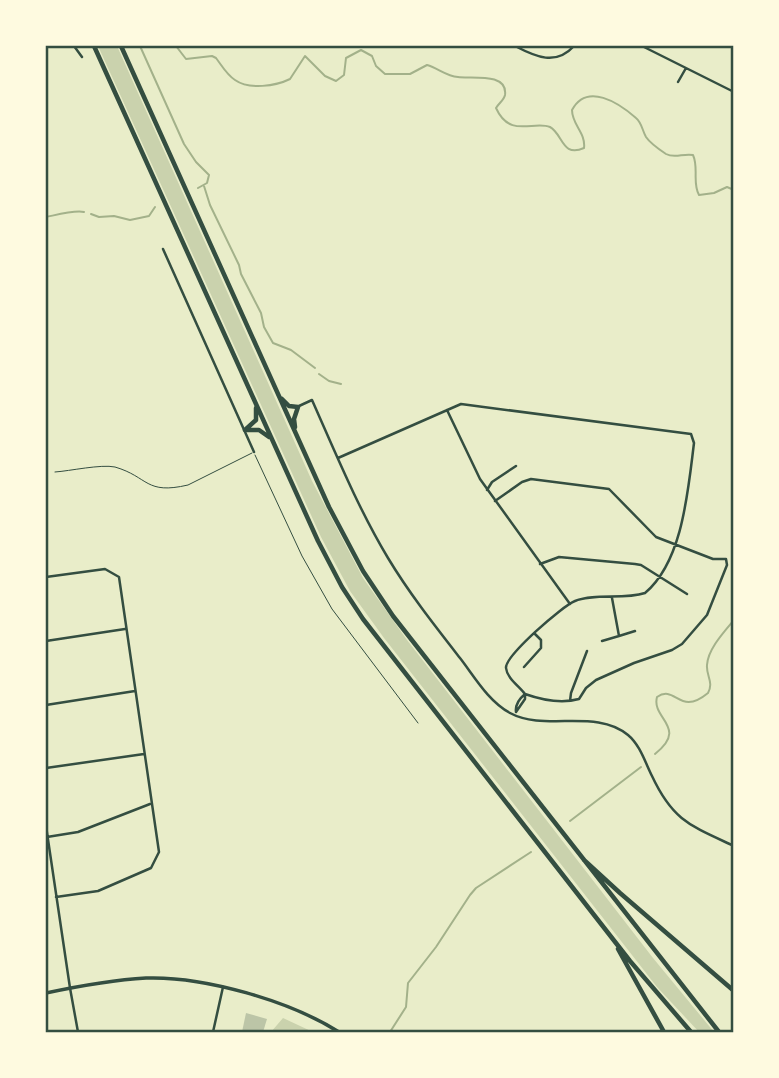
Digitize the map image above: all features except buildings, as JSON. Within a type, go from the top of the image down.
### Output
[{"type":"highway","points":[[94,46],[330,565],[363,619],[612,939],[691,1032]]},
{"type":"highway","points":[[121,46],[337,523],[377,594],[575,851],[719,1032]]},
{"type":"highway","points":[[279,396],[289,406],[298,407],[294,419],[295,431]]},
{"type":"highway","points":[[245,430],[256,419],[256,406]]},
{"type":"highway","points":[[245,430],[259,430],[271,439]]},
{"type":"highway","points":[[575,851],[733,990]]},
{"type":"highway","points":[[612,939],[664,1032]]},
{"type":"main road","points":[[46,993],[148,978],[223,987],[270,1000],[339,1032]]},
{"type":"street","points":[[74,46],[82,57]]},
{"type":"street","points":[[515,46],[545,59],[561,56],[574,46]]},
{"type":"street","points":[[642,46],[733,92]]},
{"type":"street","points":[[678,82],[686,68]]},
{"type":"street","points":[[163,249],[254,452]]},
{"type":"street","points":[[298,407],[312,400],[372,530],[402,580],[491,698],[528,719],[609,725],[620,729],[640,750],[659,791],[675,814],[692,827],[733,846]]},
{"type":"street","points":[[338,458],[461,404],[691,434],[694,443],[685,512],[677,545],[658,577],[645,593],[580,600],[570,604],[508,660],[506,665],[509,676],[525,694],[537,698],[570,701],[579,699],[586,688],[596,680],[677,648],[707,615],[726,570],[726,559],[713,559],[677,545],[656,537],[609,489],[531,479],[522,482],[495,501]]},
{"type":"street","points":[[447,409],[475,471],[570,604]]},
{"type":"street","points":[[487,489],[492,482],[516,466]]},
{"type":"street","points":[[540,564],[559,557],[641,565],[687,594]]},
{"type":"street","points":[[46,577],[105,569],[111,570],[119,577],[159,852],[151,868],[98,891],[56,897]]},
{"type":"street","points":[[612,598],[619,636]]},
{"type":"street","points":[[46,641],[126,629]]},
{"type":"street","points":[[602,642],[635,631]]},
{"type":"street","points":[[524,667],[541,648],[541,640],[534,634]]},
{"type":"street","points":[[570,701],[570,693],[587,651]]},
{"type":"street","points":[[46,705],[135,691]]},
{"type":"street","points":[[515,713],[525,699],[525,694]]},
{"type":"street","points":[[46,768],[144,754]]},
{"type":"street","points":[[47,836],[78,832],[152,804]]},
{"type":"street","points":[[46,826],[78,1032]]},
{"type":"street","points":[[214,1032],[223,987]]},
{"type":"lane","points":[[55,472],[112,466],[150,486],[177,488],[254,452],[302,556],[332,609],[418,723]]},
{"type":"green space","points":[[98,46],[117,46],[312,481],[363,578],[407,640],[653,958],[714,1032],[699,1032],[657,987],[350,591],[321,537]]},
{"type":"green space","points":[[283,1018],[313,1032],[271,1032]]},
{"type":"waterway","points":[[140,46],[184,144],[209,175],[207,183],[198,188]]},
{"type":"waterway","points":[[176,46],[186,59],[212,56],[216,58],[232,78],[255,86],[277,84],[290,79],[305,56],[325,76],[336,81],[344,75],[346,58],[361,50],[372,56],[376,66],[385,74],[410,74],[427,65],[454,76],[488,78],[501,83],[504,88],[505,95],[496,108],[508,123],[522,127],[550,127],[571,150],[584,148],[572,110],[586,97],[603,98],[621,106],[636,118],[648,139],[666,154],[693,155],[699,195],[714,193],[727,187],[734,190]]},
{"type":"waterway","points":[[204,186],[210,205],[273,343],[291,350],[315,368]]},
{"type":"waterway","points":[[91,214],[130,220],[149,216],[155,207]]},
{"type":"waterway","points":[[46,217],[84,212]]},
{"type":"waterway","points":[[319,374],[329,381],[341,384]]},
{"type":"waterway","points":[[655,754],[669,737],[669,730],[657,705],[657,697],[669,694],[690,702],[708,693],[710,686],[707,669],[710,653],[734,620]]},
{"type":"waterway","points":[[570,821],[641,767]]},
{"type":"waterway","points":[[390,1032],[406,1007],[408,983],[436,947],[470,895],[476,888],[531,852]]}]
